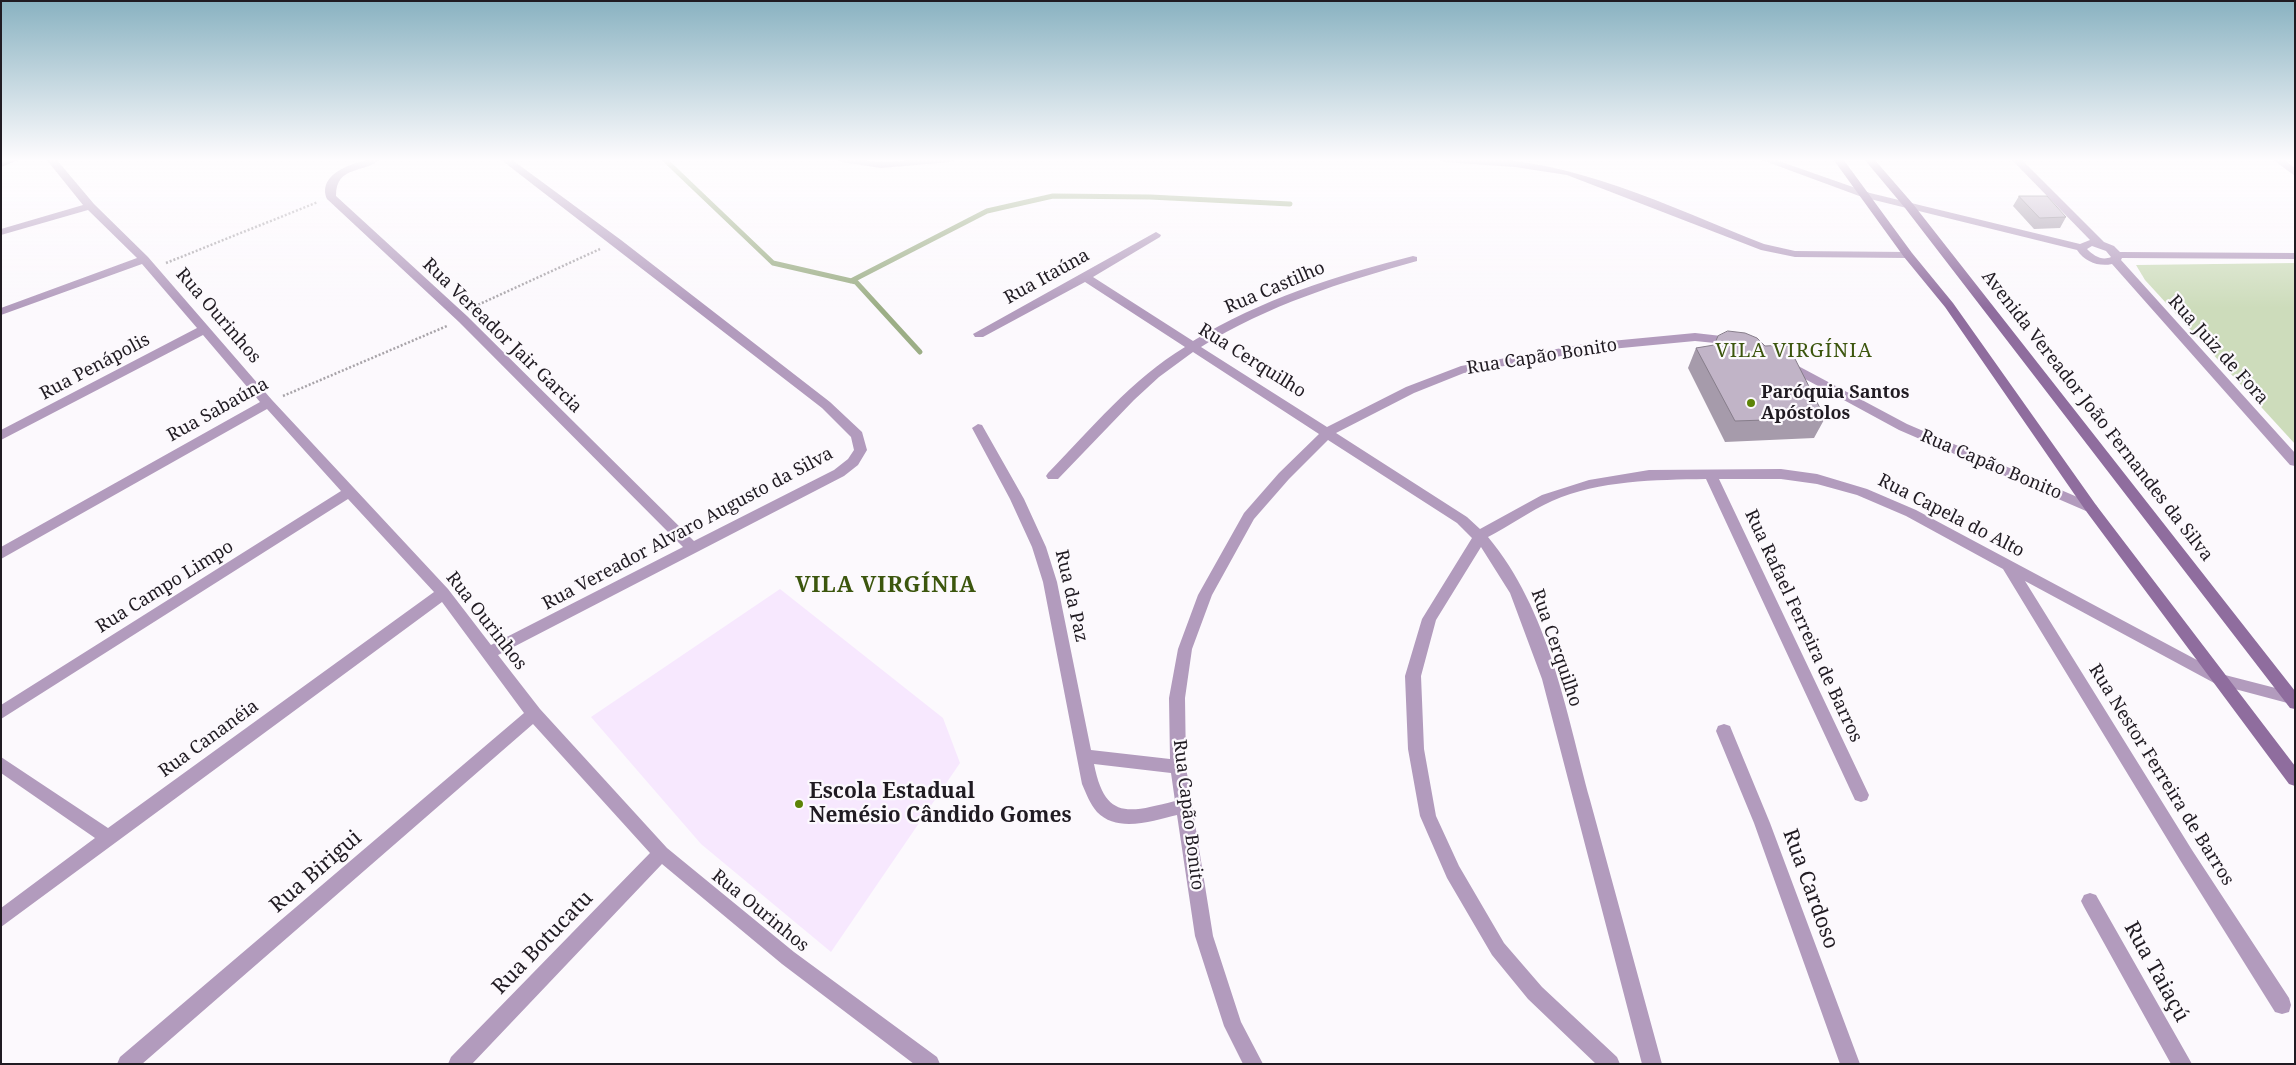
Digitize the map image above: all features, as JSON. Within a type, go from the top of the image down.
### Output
[{"type":"main road","points":[[1875,209],[1908,256],[1949,305],[2091,508],[2295,779]]},
{"type":"main road","name":"Avenida Vereador João Fernandes da Silva","points":[[1911,209],[2294,700]]},
{"type":"street","points":[[1,232],[81,209]]},
{"type":"street","name":"Rua Ourinhos","points":[[93,209],[148,264],[268,402],[443,593],[534,714],[661,853],[788,958],[930,1064]]},
{"type":"street","name":"Rua Vereador Jair Garcia","points":[[344,209],[460,317],[693,549]]},
{"type":"street","name":"Rua Vereador Alvaro Augusto da Silva","points":[[487,654],[839,473],[853,462],[861,450],[858,435],[826,405],[572,209]]},
{"type":"street","points":[[1664,209],[1761,247],[1796,254],[1908,256]]},
{"type":"street","points":[[1920,209],[2082,248],[2086,254],[2095,259],[2295,256]]},
{"type":"street","points":[[2065,209],[2101,245]]},
{"type":"street","name":"Rua Itaúna","points":[[979,334],[1085,278],[1156,235]]},
{"type":"street","points":[[2082,248],[2085,244],[2101,245]]},
{"type":"street","name":"Rua Juiz de Fora","points":[[2101,245],[2112,249],[2116,258],[2295,462]]},
{"type":"street","name":"Rua Castilho","points":[[1053,476],[1155,374],[1193,346],[1275,304],[1351,276],[1413,260]]},
{"type":"street","points":[[1,312],[148,264]]},
{"type":"street","name":"Rua Cerquilho","points":[[1085,278],[1328,432],[1462,520],[1481,535],[1510,576],[1529,616],[1550,679],[1652,1064]]},
{"type":"street","name":"Rua Penápolis","points":[[1,436],[206,329]]},
{"type":"street","name":"Rua Capão Bonito","points":[[1252,1064],[1233,1026],[1204,936],[1178,767],[1178,690],[1185,649],[1205,595],[1249,516],[1284,476],[1328,432],[1410,390],[1461,370],[1590,347],[1695,337],[1725,338],[1747,344]]},
{"type":"street","name":"Rua Capão Bonito","points":[[1776,358],[1903,427],[2091,508]]},
{"type":"street","name":"Rua Sabaúna","points":[[1,554],[268,402]]},
{"type":"street","name":"Rua da Paz","points":[[978,428],[1017,499],[1039,547],[1050,582],[1086,756],[1090,784],[1099,802],[1110,812],[1128,816],[1184,806]]},
{"type":"street","name":"Rua Capela do Alto","points":[[1610,1064],[1535,994],[1498,949],[1453,872],[1428,816],[1416,749],[1413,676],[1429,619],[1481,535],[1548,498],[1589,485],[1649,475],[1710,473],[1781,474],[1817,479],[1862,492],[1911,513],[2221,680]]},
{"type":"street","name":"Rua Rafael Ferreira de Barros","points":[[1710,473],[1861,795]]},
{"type":"street","name":"Rua Campo Limpo","points":[[1,713],[350,492]]},
{"type":"street","name":"Rua Nestor Ferreira de Barros","points":[[2007,564],[2186,855],[2282,1005]]},
{"type":"street","name":"Rua Cananéia","points":[[1,919],[108,838],[443,593]]},
{"type":"street","name":"Avenida Vereador João Fernandes da Silva","points":[[2221,680],[2294,700]]},
{"type":"street","name":"Rua Birigui","points":[[126,1064],[534,714]]},
{"type":"street","name":"Rua Cardoso","points":[[1724,731],[1762,823],[1850,1064]]},
{"type":"street","points":[[1086,756],[1178,767]]},
{"type":"street","points":[[1,764],[108,838]]},
{"type":"street","name":"Rua Botucatu","points":[[458,1064],[661,853]]},
{"type":"street","name":"Rua Taiaçú","points":[[2090,901],[2182,1064]]},
{"type":"path","points":[[148,264],[299,209]]},
{"type":"path","name":"Rua Sabaúna","points":[[268,402],[460,317],[617,242]]},
{"type":"shaded area","name":"Escola Estadual Nemésio Cândido Gomes","points":[[780,589],[943,718],[960,763],[831,952],[701,844],[591,717]]},
{"type":"green space","points":[[2295,263],[2295,444],[2145,280],[2136,265]]},
{"type":"building","points":[[2031,209],[2058,209],[2066,217],[2040,218]]},
{"type":"building","points":[[1728,331],[1745,333],[1757,338],[1765,346],[1785,345],[1789,347],[1825,418],[1735,421],[1696,348],[1714,345],[1718,336]]},
{"type":"waterway","points":[[716,209],[773,263],[851,281]]},
{"type":"waterway","points":[[851,281],[987,211],[997,209]]},
{"type":"waterway","points":[[851,281],[856,282],[920,352]]},
{"type":"place","name":"Paróquia Santos Apóstolos","points":[[1751,403]]},
{"type":"place","name":"Escola Estadual Nemésio Cândido Gomes","points":[[799,804]]},
{"type":"district","name":"VILA VIRGÍNIA","points":[[1794,351]]},
{"type":"district","name":"VILA VIRGÍNIA","points":[[886,586]]}]
